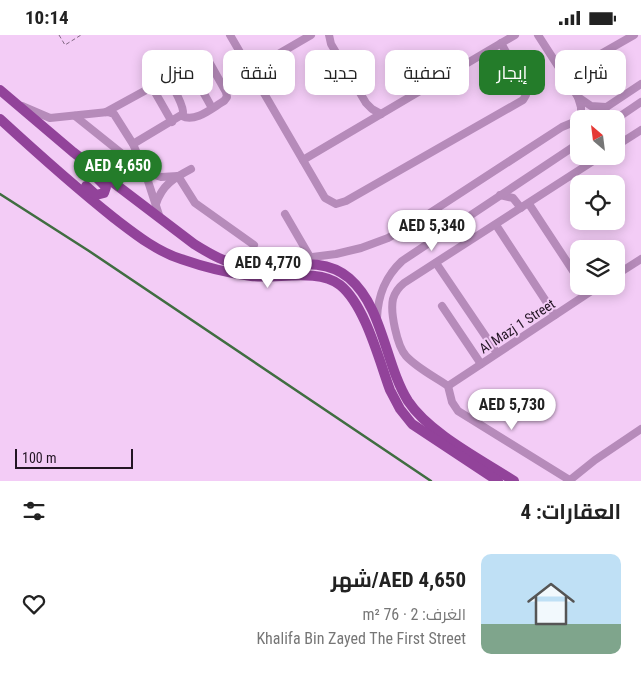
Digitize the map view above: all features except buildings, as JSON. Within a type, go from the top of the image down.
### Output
[{"type":"main road","points":[[0,90],[45,129],[160,219],[194,244],[213,255],[234,263],[256,267],[312,264],[335,269],[349,278],[359,288],[370,307],[403,393],[415,411],[435,429],[514,481]]},
{"type":"main road","points":[[0,119],[81,191],[156,248],[175,257],[240,275],[264,277],[318,276],[339,285],[350,294],[360,311],[395,401],[405,417],[498,481]]},
{"type":"main road","points":[[45,129],[56,145],[105,185],[105,191],[102,195],[96,195],[58,163],[45,158]]},
{"type":"street","points":[[230,35],[239,50]]},
{"type":"street","points":[[285,50],[311,35]]},
{"type":"street","points":[[329,35],[334,50]]},
{"type":"street","points":[[303,160],[515,35]]},
{"type":"street","points":[[538,35],[555,61]]},
{"type":"street","points":[[608,50],[634,35]]},
{"type":"street","points":[[265,95],[325,198],[332,203],[343,203],[521,102],[526,95],[526,89],[501,43]]},
{"type":"street","points":[[182,116],[189,119],[195,118],[226,99],[227,95],[213,70]]},
{"type":"street","points":[[600,110],[641,84]]},
{"type":"street","points":[[105,112],[142,92]]},
{"type":"street","points":[[160,95],[172,122]]},
{"type":"street","points":[[132,144],[182,116],[184,112],[183,107],[176,95]]},
{"type":"street","points":[[205,95],[212,107]]},
{"type":"street","points":[[362,95],[369,107],[381,114]]},
{"type":"street","points":[[578,97],[592,106],[607,107]]},
{"type":"street","points":[[578,97],[581,110]]},
{"type":"street","points":[[625,113],[641,102]]},
{"type":"street","points":[[17,105],[50,118],[105,112],[117,116],[145,172],[160,219]]},
{"type":"street","points":[[75,116],[145,172],[161,177],[178,176]]},
{"type":"street","points":[[256,267],[276,261],[348,251],[388,238],[570,124]]},
{"type":"street","points":[[625,140],[641,130]]},
{"type":"street","points":[[376,322],[382,290],[396,267],[402,261],[570,149]]},
{"type":"street","points":[[587,165],[400,287],[394,296],[392,307],[398,341],[405,354],[412,361],[448,386],[452,402],[463,414],[571,481],[595,460],[641,429]]},
{"type":"street","points":[[156,204],[164,187],[191,169]]},
{"type":"street","points":[[178,176],[195,203],[254,245]]},
{"type":"street","points":[[516,200],[520,182]]},
{"type":"street","points":[[500,195],[509,196],[525,206],[570,268]]},
{"type":"street","points":[[285,214],[310,257]]},
{"type":"street","points":[[496,225],[555,315]]},
{"type":"street","points":[[625,269],[641,259]]},
{"type":"street","points":[[436,263],[497,353]]},
{"type":"street","name":"Al Mazj 1 Street","points":[[448,386],[586,295]]},
{"type":"street","points":[[442,305],[481,364]]},
{"type":"path","points":[[59,35],[65,45],[81,35]]},
{"type":"waterway","points":[[0,194],[89,251],[431,481]]}]
